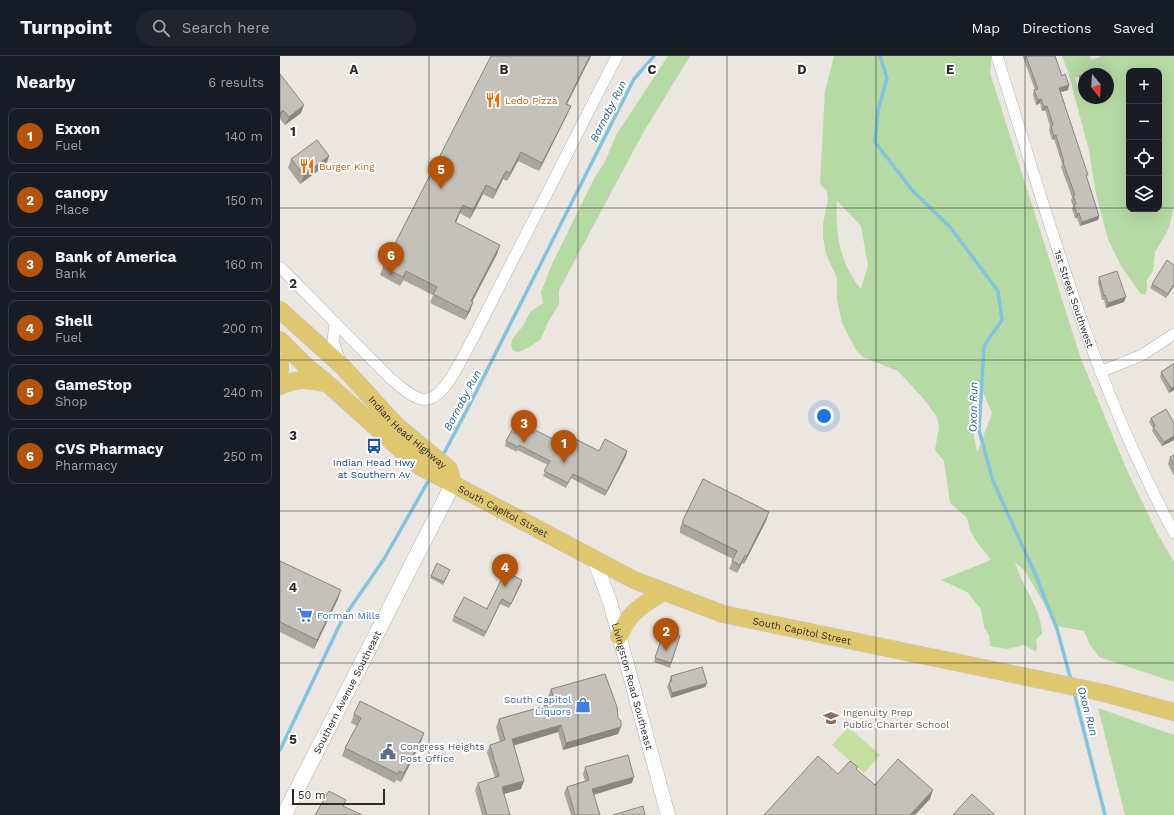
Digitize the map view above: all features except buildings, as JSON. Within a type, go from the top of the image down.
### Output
[{"type":"main road","name":"Indian Head Highway","points":[[280,310],[342,366],[397,426],[423,449],[448,478]]},
{"type":"main road","name":"Indian Head Highway","points":[[280,340],[306,366],[328,384],[418,466],[448,478]]},
{"type":"main road","points":[[280,363],[280,371]]},
{"type":"main road","points":[[280,386],[293,380],[304,379],[328,384]]},
{"type":"main road","name":"South Capitol Street","points":[[448,478],[634,580],[724,614],[1040,680],[1104,694],[1174,712]]},
{"type":"main road","name":"Southern Avenue Southeast","points":[[284,815],[448,478]]},
{"type":"main road","points":[[619,636],[632,613],[663,592]]},
{"type":"street","points":[[280,267],[390,378],[406,391],[420,399],[434,397],[444,389],[470,344],[617,56]]},
{"type":"street","name":"1st Street Southwest","points":[[997,56],[1053,233],[1100,372],[1132,448],[1174,533]]},
{"type":"street","points":[[335,323],[334,345],[342,366]]},
{"type":"street","points":[[1100,372],[1142,355],[1174,334]]},
{"type":"street","name":"Livingston Road Southeast","points":[[594,559],[610,602],[668,815]]},
{"type":"green space","points":[[668,56],[690,56],[643,133],[559,290],[559,304],[548,322],[541,339],[528,348],[518,352],[513,351],[511,345],[512,339],[523,326],[530,312],[543,303],[541,292],[552,264],[595,177],[605,162],[616,135]]},
{"type":"green space","points":[[834,56],[992,56],[990,73],[1081,359],[1126,468],[1157,533],[1174,562],[1174,682],[1099,657],[1090,645],[1084,631],[1057,626],[1025,571],[1015,562],[1039,615],[1042,634],[1036,639],[1037,650],[1035,651],[1024,645],[1007,649],[990,646],[989,635],[984,627],[981,609],[967,592],[941,580],[991,560],[976,541],[970,530],[967,518],[950,503],[944,461],[935,450],[939,427],[937,417],[922,397],[898,371],[863,357],[856,350],[842,323],[837,300],[837,278],[826,254],[823,237],[823,224],[828,199],[827,191],[820,184],[825,91]],"holes":[[[837,201],[861,226],[868,266],[861,289],[848,269],[840,248],[837,225]],[[974,383],[979,383],[992,413],[977,453],[972,422]]]},
{"type":"green space","points":[[1062,56],[1090,56],[1092,60],[1102,56],[1174,56],[1174,206],[1169,228],[1155,252],[1153,271],[1147,280],[1147,290],[1145,295],[1140,293],[1121,266],[1108,239],[1096,194],[1089,151],[1069,75]]},
{"type":"green space","points":[[1098,708],[1174,735],[1174,815],[1125,815]]},
{"type":"green space","points":[[848,727],[880,755],[864,773],[832,745]]},
{"type":"waterway","name":"Barnaby Run","points":[[442,457],[634,79],[654,56]]},
{"type":"waterway","name":"Oxon Run","points":[[880,56],[887,78],[878,110],[875,142],[912,190],[950,227],[998,291],[1002,320],[984,346],[979,430],[993,481],[1036,576],[1057,629],[1071,680]]},
{"type":"waterway","name":"Barnaby Run","points":[[280,750],[342,620],[384,559],[430,478]]},
{"type":"waterway","name":"Oxon Run","points":[[1074,692],[1105,815]]},
{"type":"place","name":"Ledo Pizza","points":[[493,100]]},
{"type":"place","name":"Burger King","points":[[307,166]]},
{"type":"place","name":"GameStop","points":[[441,189]]},
{"type":"place","name":"CVS Pharmacy","points":[[391,275]]},
{"type":"place","name":"Bank of America","points":[[524,443]]},
{"type":"place","name":"Indian Head Hwy at Southern Av","points":[[374,446]]},
{"type":"place","name":"Exxon","points":[[564,463]]},
{"type":"place","name":"Shell","points":[[505,587]]},
{"type":"place","name":"Forman Mills","points":[[305,615]]},
{"type":"place","name":"canopy","points":[[666,651]]},
{"type":"place","name":"South Capitol Liquors","points":[[583,705]]},
{"type":"place","name":"Ingenuity Prep Public Charter School","points":[[831,718]]},
{"type":"place","name":"Congress Heights Post Office","points":[[388,752]]}]
